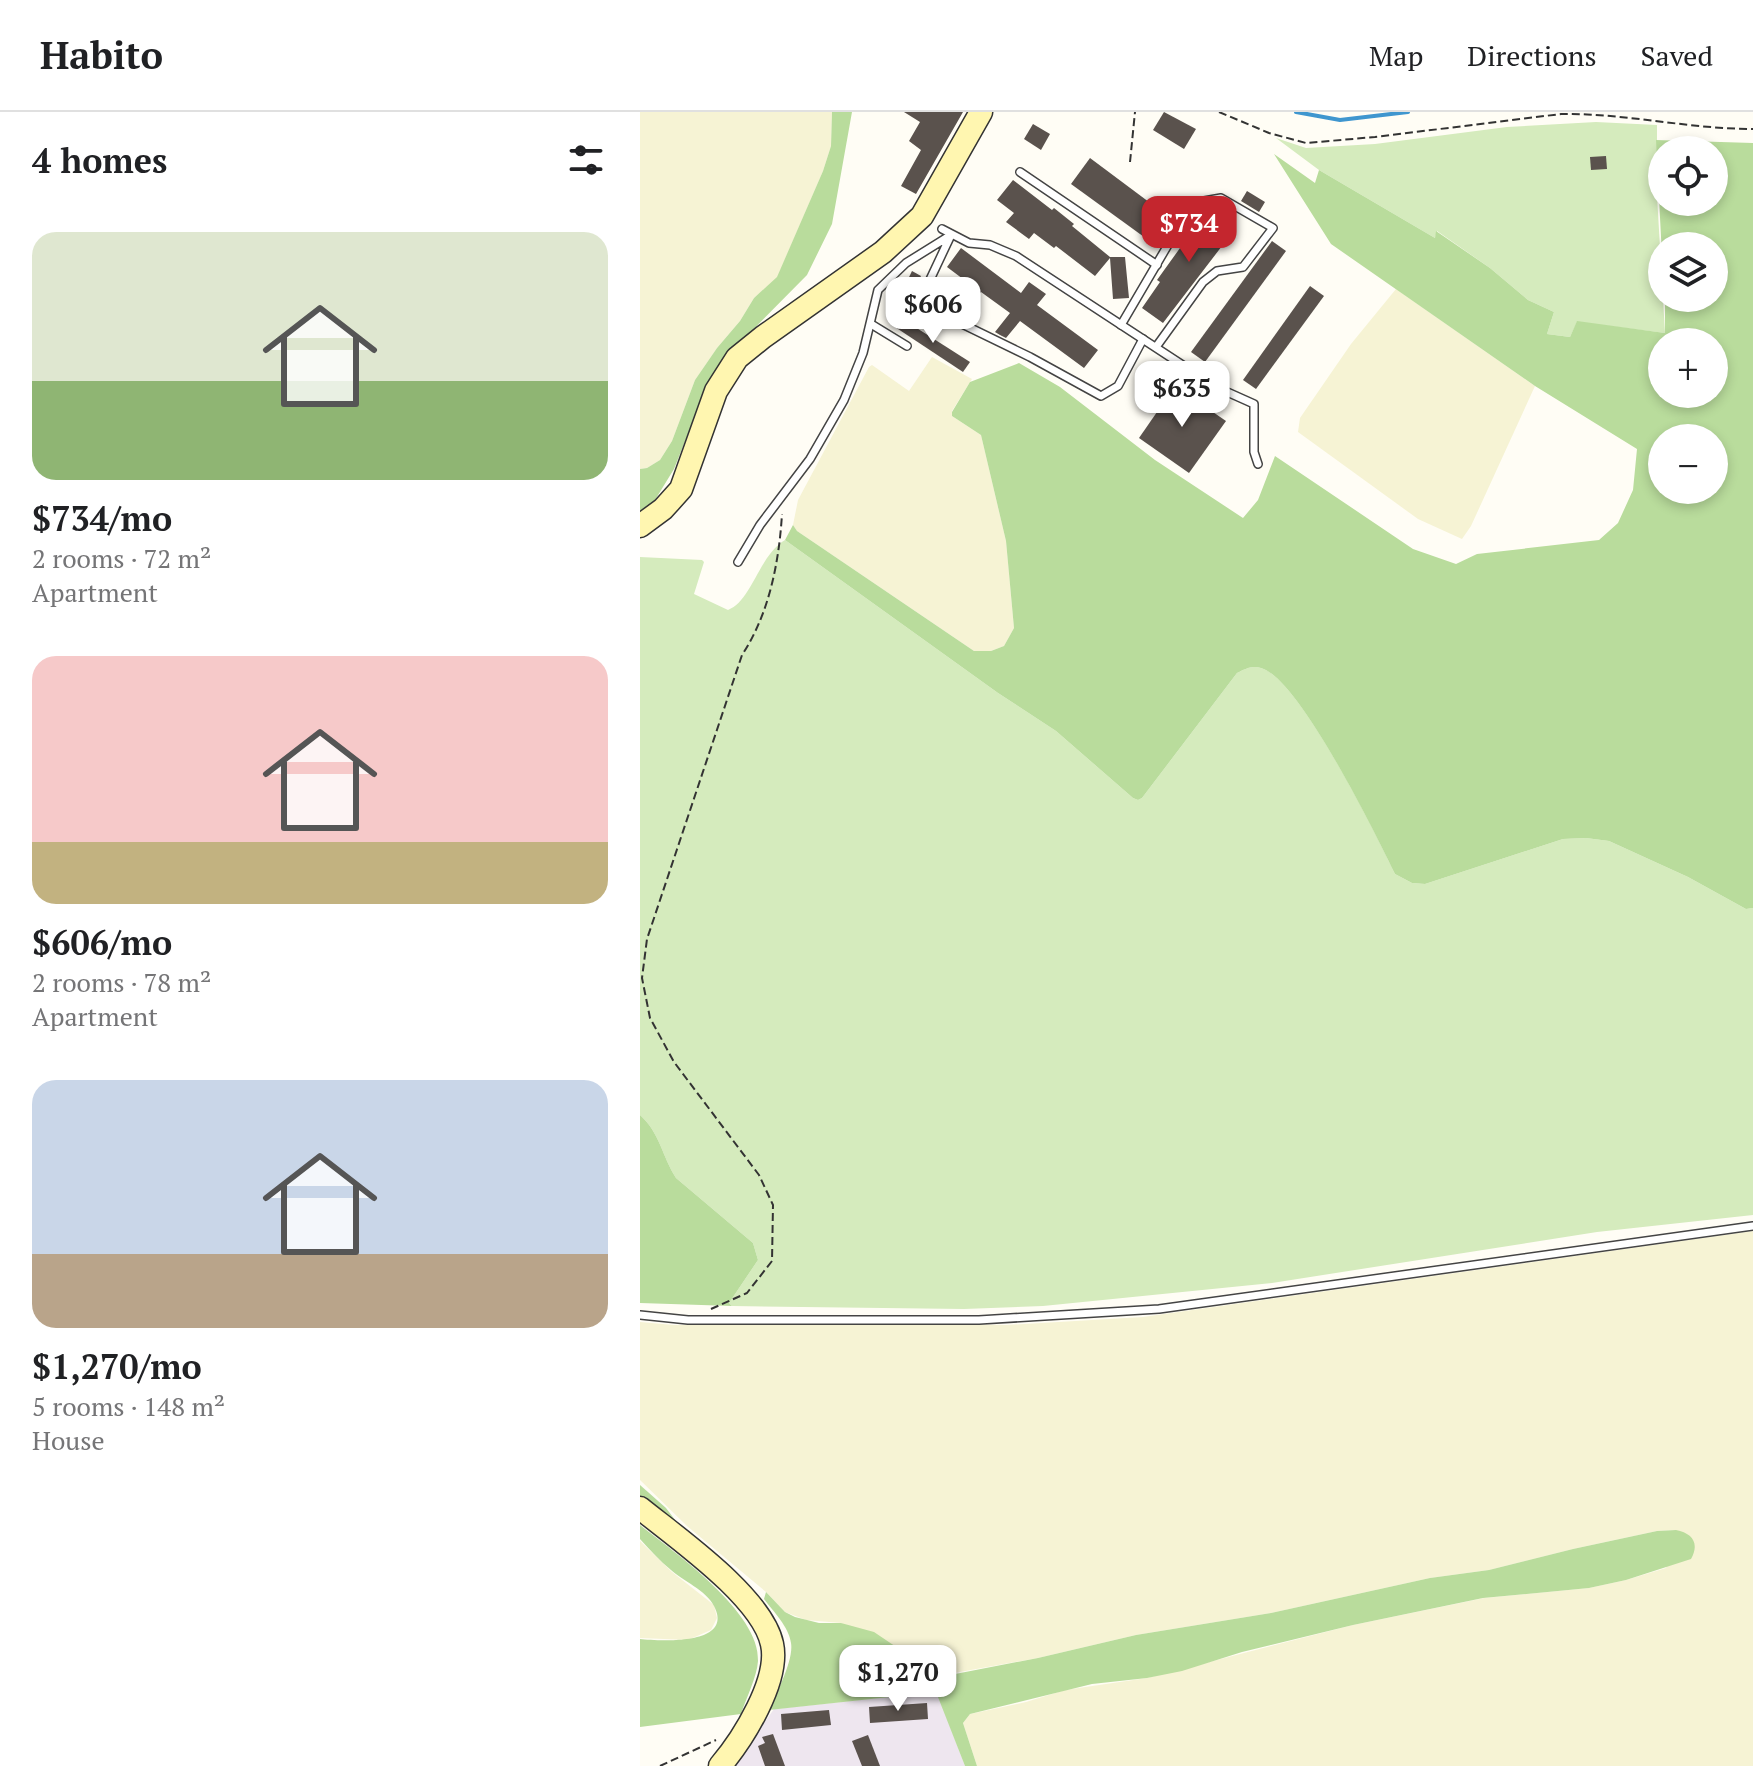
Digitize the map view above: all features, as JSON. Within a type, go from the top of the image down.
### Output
[{"type":"main road","points":[[640,526],[663,509],[681,489],[716,391],[737,358],[883,252],[922,216],[981,112]]},
{"type":"main road","points":[[640,1508],[744,1598],[764,1625],[772,1643],[770,1678],[751,1720],[720,1766]]},
{"type":"lane","points":[[1020,172],[1157,265]]},
{"type":"lane","points":[[1121,325],[1172,238],[1204,201],[1221,198],[1273,228],[1243,267],[1217,271],[1203,282],[1156,347]]},
{"type":"lane","points":[[942,229],[969,243],[990,245],[1016,256],[1216,387],[1254,404],[1254,452],[1258,464]]},
{"type":"lane","points":[[738,562],[760,525],[810,459],[844,400],[863,353],[878,290],[906,263],[951,235]]},
{"type":"lane","points":[[951,235],[919,303],[1030,357],[1101,396],[1118,386],[1143,339]]},
{"type":"lane","points":[[871,324],[907,346]]},
{"type":"lane","points":[[640,1315],[688,1320],[979,1320],[1159,1309],[1753,1226]]},
{"type":"path","points":[[1130,162],[1135,112]]},
{"type":"path","points":[[1219,112],[1269,133],[1306,143],[1561,114],[1753,129]]},
{"type":"path","points":[[727,1302],[747,1293],[772,1261],[773,1205],[759,1175],[674,1062],[650,1018],[642,978],[647,939],[742,655],[758,630],[780,548],[783,497]]},
{"type":"path","points":[[660,1766],[751,1720]]},
{"type":"shaded area","points":[[640,112],[832,112],[831,146],[823,171],[777,278],[754,298],[695,380],[672,441],[660,460],[640,469]]},
{"type":"shaded area","points":[[1396,289],[1535,386],[1471,526],[1462,539],[1418,519],[1298,432],[1300,418],[1351,344]]},
{"type":"shaded area","points":[[932,357],[972,379],[952,416],[981,435],[1006,541],[1014,628],[1004,646],[991,651],[974,651],[797,531],[793,525],[798,500],[869,367],[872,365],[909,391]]},
{"type":"shaded area","points":[[1753,1231],[1753,1766],[977,1766],[963,1723],[970,1714],[1065,1690],[1147,1678],[1353,1625],[1484,1598],[1589,1588],[1626,1580],[1666,1568],[1676,1530],[1657,1531],[1489,1570],[1430,1578],[1271,1613],[1136,1635],[1038,1658],[943,1675],[841,1623],[806,1620],[785,1612],[640,1480],[640,1322],[674,1325],[817,1322],[1006,1325],[1143,1317]]},
{"type":"shaded area","points":[[640,1541],[672,1572],[714,1605],[717,1618],[711,1630],[688,1640],[640,1638]]},
{"type":"shaded area","points":[[937,1692],[965,1766],[733,1766],[774,1709]]},
{"type":"green space","points":[[832,112],[852,112],[832,224],[807,275],[721,362],[674,469],[655,500],[646,511],[640,513],[640,469],[660,460],[672,441],[695,380],[754,298],[777,277],[823,171],[831,146]]},
{"type":"green space","points":[[1596,122],[1657,125],[1657,136],[1648,136],[1648,216],[1658,216],[1659,232],[1648,232],[1648,312],[1664,312],[1665,328],[1648,328],[1648,331],[1577,322],[1570,337],[1547,334],[1554,312],[1528,300],[1490,268],[1437,231],[1435,238],[1319,170],[1276,138],[1306,148],[1375,144],[1507,127]]},
{"type":"green space","points":[[1728,142],[1753,143],[1753,908],[1746,909],[1688,877],[1609,841],[1586,838],[1563,839],[1425,884],[1412,883],[1395,874],[1315,727],[1277,678],[1258,667],[1237,673],[1138,800],[1056,731],[785,540],[793,525],[797,531],[974,651],[991,651],[1004,646],[1014,628],[1006,541],[981,435],[952,416],[952,412],[970,382],[1019,363],[1060,387],[1155,460],[1243,518],[1258,500],[1275,456],[1413,549],[1456,564],[1477,554],[1599,540],[1618,523],[1633,490],[1637,449],[1535,386],[1331,244],[1274,154],[1315,183],[1319,170],[1435,238],[1436,231],[1490,268],[1528,300],[1554,312],[1547,334],[1570,337],[1577,321],[1648,331],[1648,408],[1728,408],[1728,328],[1665,328],[1665,312],[1728,312],[1728,232],[1661,232],[1660,216],[1728,216]]},
{"type":"green space","points":[[785,540],[1056,731],[1138,800],[1237,673],[1258,667],[1277,678],[1315,727],[1395,874],[1412,883],[1425,884],[1563,839],[1586,838],[1609,841],[1688,877],[1746,909],[1753,908],[1753,1215],[1597,1232],[1272,1283],[1043,1306],[964,1309],[732,1306],[729,1303],[758,1260],[753,1243],[676,1178],[652,1129],[640,1115],[640,557],[702,560],[704,562],[694,594],[728,610],[743,597],[768,556]]},
{"type":"green space","points":[[640,1115],[652,1129],[676,1178],[753,1243],[758,1260],[729,1303],[732,1306],[640,1303]]},
{"type":"green space","points":[[640,1485],[666,1508],[688,1537],[640,1496]]},
{"type":"green space","points":[[640,1525],[713,1585],[746,1623],[755,1642],[758,1661],[741,1714],[640,1727],[640,1639],[677,1640],[705,1635],[714,1628],[718,1619],[706,1595],[667,1567],[640,1539]]},
{"type":"green space","points":[[1676,1530],[1693,1540],[1695,1548],[1691,1559],[1626,1580],[1589,1588],[1483,1598],[1353,1625],[1242,1652],[1182,1671],[1092,1684],[970,1714],[963,1723],[977,1766],[965,1766],[936,1692],[769,1710],[784,1677],[791,1643],[787,1631],[764,1599],[766,1592],[785,1612],[795,1617],[819,1623],[841,1623],[874,1632],[932,1671],[950,1675],[1136,1635],[1271,1613],[1430,1578],[1489,1570],[1657,1531]]},
{"type":"building","points":[[904,112],[963,112],[916,194],[901,186],[921,150],[909,141],[920,122]]},
{"type":"building","points":[[1164,112],[1196,129],[1184,149],[1153,130]]},
{"type":"building","points":[[1033,124],[1050,134],[1041,150],[1024,139]]},
{"type":"building","points":[[1606,156],[1607,169],[1591,170],[1590,157]]},
{"type":"building","points":[[1090,158],[1169,217],[1151,242],[1071,184]]},
{"type":"building","points":[[1013,180],[1052,210],[1054,208],[1110,257],[1125,257],[1129,298],[1113,299],[1110,258],[1095,276],[1056,246],[1054,248],[1034,233],[1029,239],[1006,222],[1014,213],[997,200]]},
{"type":"building","points":[[1247,191],[1265,202],[1259,212],[1241,201]]},
{"type":"building","points":[[1220,205],[1234,213],[1226,223],[1235,229],[1163,323],[1142,308],[1160,282],[1157,280],[1193,230],[1197,232]]},
{"type":"building","points":[[1272,241],[1286,251],[1205,362],[1191,352]]},
{"type":"building","points":[[961,248],[1021,293],[1029,282],[1046,294],[1037,305],[1098,350],[1084,368],[1020,321],[1006,338],[995,332],[1010,313],[981,292],[966,313],[952,303],[967,282],[947,267]]},
{"type":"building","points":[[912,271],[921,276],[904,313],[894,308]]},
{"type":"building","points":[[1310,286],[1324,296],[1256,389],[1243,380]]},
{"type":"building","points":[[901,318],[970,362],[963,372],[895,327]]},
{"type":"building","points":[[1175,386],[1226,421],[1189,473],[1139,438]]},
{"type":"building","points":[[927,1703],[928,1719],[870,1723],[869,1707]]},
{"type":"building","points":[[829,1710],[831,1725],[782,1730],[781,1714]]},
{"type":"building","points":[[773,1734],[785,1766],[765,1766],[758,1746],[765,1743],[762,1737]]},
{"type":"building","points":[[868,1735],[880,1766],[862,1766],[852,1741]]},
{"type":"waterway","points":[[1296,112],[1340,120],[1408,112]]}]
